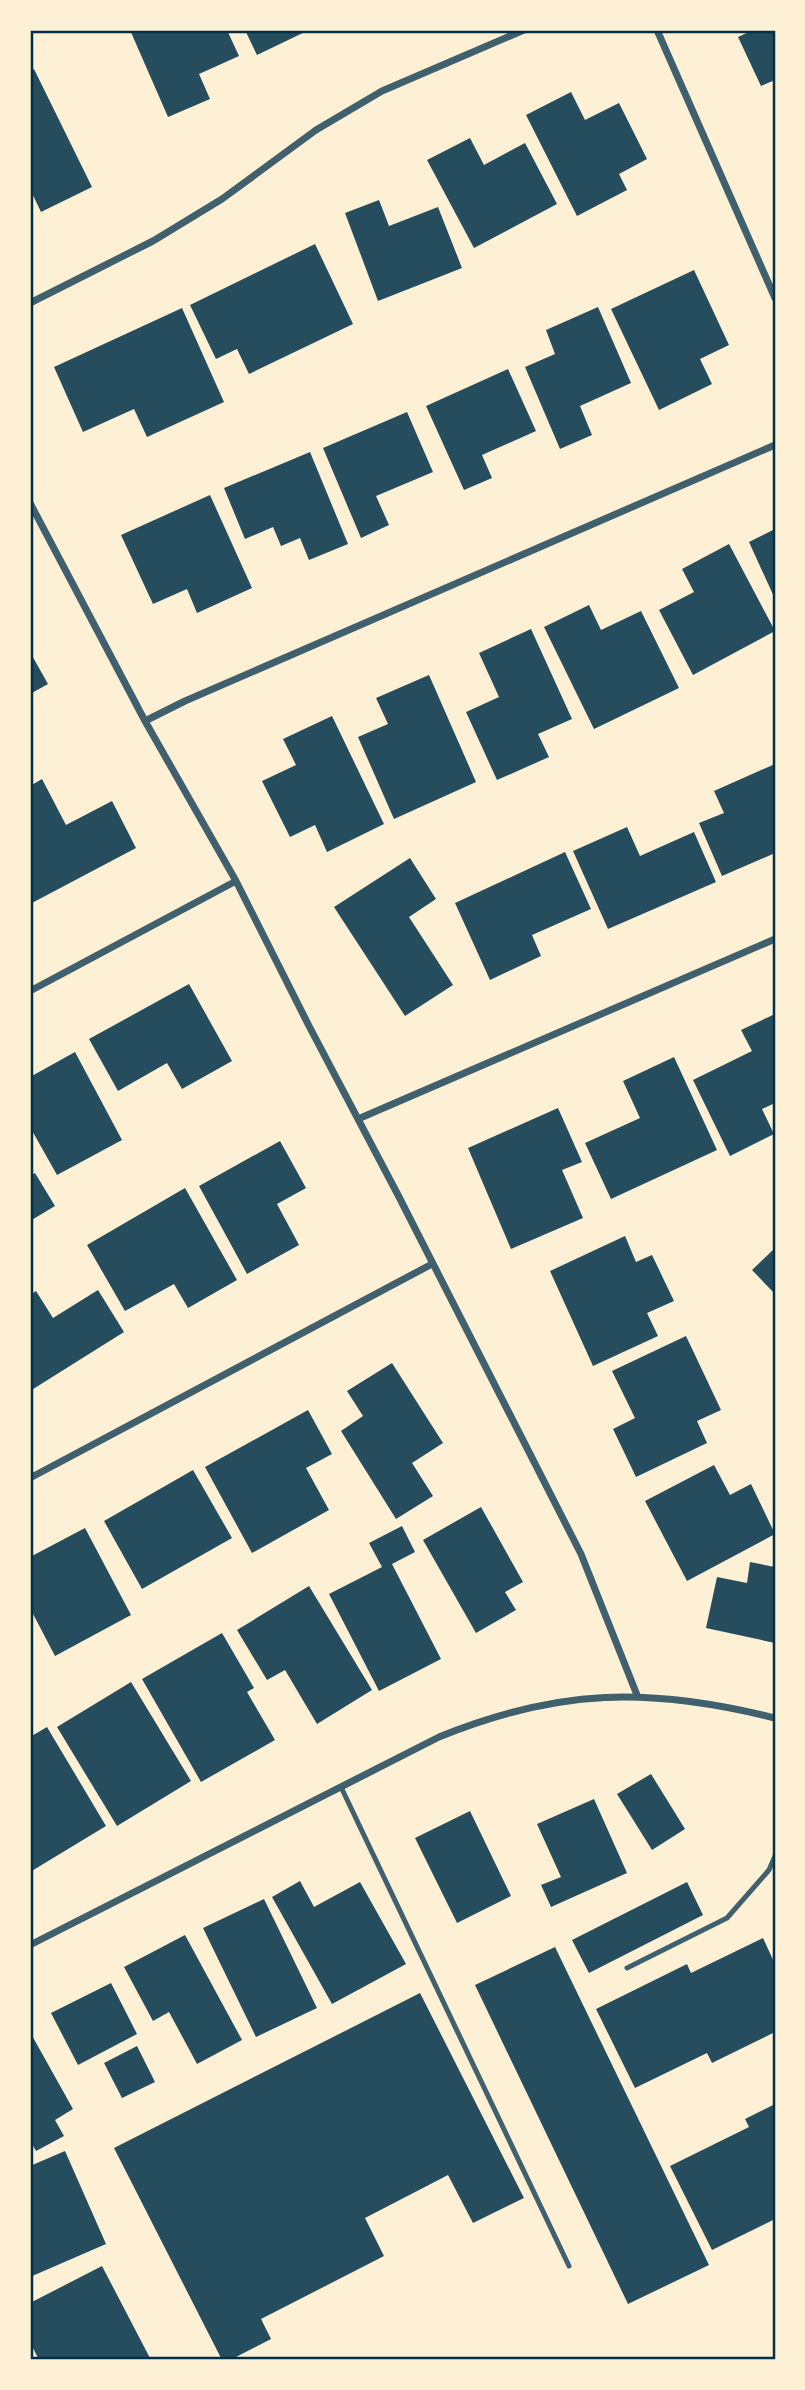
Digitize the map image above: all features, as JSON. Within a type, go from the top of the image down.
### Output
[{"type":"street","points":[[30,303],[165,234],[222,199],[316,130],[383,91],[524,30]]},
{"type":"street","points":[[657,30],[775,298]]},
{"type":"street","points":[[145,721],[185,701],[775,444]]},
{"type":"street","points":[[30,503],[145,721],[236,881],[581,1554],[637,1695]]},
{"type":"street","points":[[30,991],[236,881]]},
{"type":"street","points":[[358,1119],[775,939]]},
{"type":"street","points":[[30,1478],[432,1264]]},
{"type":"street","points":[[30,1945],[439,1737],[481,1719],[570,1699],[637,1695],[727,1706],[775,1718]]},
{"type":"lane","points":[[341,1787],[569,2266]]},
{"type":"lane","points":[[627,1968],[727,1918],[769,1870],[775,1856]]},
{"type":"building","points":[[130,30],[227,30],[239,56],[199,74],[210,99],[168,117]]},
{"type":"building","points":[[245,30],[309,30],[257,55]]},
{"type":"building","points":[[753,30],[775,30],[775,80],[761,86],[738,37]]},
{"type":"building","points":[[34,69],[92,187],[41,212],[30,189],[30,72]]},
{"type":"building","points":[[571,92],[585,120],[619,103],[647,159],[619,174],[627,190],[577,216],[526,115]]},
{"type":"building","points":[[470,138],[484,165],[525,143],[557,204],[474,248],[427,160]]},
{"type":"building","points":[[379,200],[389,226],[438,207],[462,268],[378,301],[345,213]]},
{"type":"building","points":[[315,244],[353,324],[249,374],[237,349],[216,359],[190,305]]},
{"type":"building","points":[[694,270],[729,345],[700,359],[712,384],[659,410],[611,309]]},
{"type":"building","points":[[598,307],[631,383],[580,406],[592,435],[560,449],[525,367],[555,354],[546,330]]},
{"type":"building","points":[[182,308],[224,402],[147,437],[134,409],[83,432],[54,367]]},
{"type":"building","points":[[508,369],[536,431],[482,455],[492,478],[464,490],[426,406]]},
{"type":"building","points":[[407,412],[433,472],[376,496],[389,525],[361,538],[323,448]]},
{"type":"building","points":[[310,452],[348,544],[309,560],[300,538],[281,546],[273,527],[245,539],[224,488]]},
{"type":"building","points":[[210,495],[252,588],[197,613],[187,589],[153,604],[121,535]]},
{"type":"building","points":[[775,529],[775,599],[749,542]]},
{"type":"building","points":[[729,544],[775,631],[693,675],[659,610],[694,592],[682,569]]},
{"type":"building","points":[[589,605],[601,630],[641,611],[679,688],[594,729],[544,627]]},
{"type":"building","points":[[531,629],[572,719],[538,734],[549,757],[497,780],[466,712],[499,697],[479,653]]},
{"type":"building","points":[[30,652],[48,684],[30,694]]},
{"type":"building","points":[[429,675],[476,782],[394,819],[358,737],[388,724],[376,698]]},
{"type":"building","points":[[332,716],[384,824],[327,852],[315,825],[290,837],[262,781],[296,765],[283,739]]},
{"type":"building","points":[[775,764],[775,853],[722,876],[699,823],[724,813],[714,791]]},
{"type":"building","points":[[42,779],[66,825],[112,801],[136,848],[30,904],[30,786]]},
{"type":"building","points":[[627,827],[640,856],[694,832],[716,882],[608,929],[573,851]]},
{"type":"building","points":[[565,852],[591,909],[532,935],[541,956],[490,980],[455,903]]},
{"type":"building","points":[[410,858],[436,899],[409,917],[453,985],[405,1016],[334,907]]},
{"type":"building","points":[[189,984],[232,1061],[182,1089],[167,1063],[118,1091],[89,1039]]},
{"type":"building","points":[[775,1014],[775,1103],[762,1109],[774,1134],[730,1156],[693,1080],[752,1051],[741,1030]]},
{"type":"building","points":[[75,1052],[122,1140],[57,1175],[30,1127],[30,1077]]},
{"type":"building","points":[[674,1057],[717,1150],[611,1199],[585,1143],[640,1118],[623,1081]]},
{"type":"building","points":[[558,1108],[582,1162],[562,1170],[583,1218],[511,1249],[468,1148]]},
{"type":"building","points":[[280,1141],[306,1188],[277,1204],[299,1245],[247,1274],[199,1186]]},
{"type":"building","points":[[35,1173],[55,1206],[30,1221],[30,1176]]},
{"type":"building","points":[[185,1188],[237,1280],[188,1308],[174,1284],[125,1311],[87,1245]]},
{"type":"building","points":[[625,1236],[636,1262],[652,1255],[674,1301],[647,1313],[658,1336],[593,1366],[550,1271]]},
{"type":"building","points":[[775,1248],[775,1294],[752,1270]]},
{"type":"building","points":[[98,1290],[124,1332],[30,1391],[30,1295],[36,1291],[53,1318]]},
{"type":"building","points":[[686,1336],[721,1410],[697,1421],[707,1443],[636,1477],[613,1429],[635,1418],[612,1371]]},
{"type":"building","points":[[392,1363],[443,1443],[412,1463],[433,1496],[396,1519],[341,1431],[363,1416],[347,1391]]},
{"type":"building","points":[[308,1410],[332,1454],[306,1468],[329,1510],[252,1553],[205,1467]]},
{"type":"building","points":[[714,1465],[730,1495],[751,1484],[775,1534],[687,1581],[645,1501]]},
{"type":"building","points":[[193,1470],[232,1538],[142,1589],[104,1521]]},
{"type":"building","points":[[481,1507],[523,1582],[505,1592],[516,1610],[476,1633],[423,1540]]},
{"type":"building","points":[[402,1526],[415,1552],[392,1564],[441,1659],[379,1691],[329,1594],[382,1567],[369,1543]]},
{"type":"building","points":[[85,1528],[131,1615],[55,1656],[32,1612],[30,1614],[30,1557]]},
{"type":"building","points":[[750,1562],[775,1567],[775,1643],[706,1628],[717,1577],[747,1583]]},
{"type":"building","points":[[309,1586],[372,1690],[317,1724],[285,1670],[267,1680],[237,1630]]},
{"type":"building","points":[[222,1633],[254,1688],[247,1692],[275,1740],[201,1782],[142,1679]]},
{"type":"building","points":[[131,1682],[191,1781],[117,1826],[57,1727]]},
{"type":"building","points":[[47,1727],[106,1826],[30,1872],[30,1737]]},
{"type":"building","points":[[651,1774],[685,1829],[652,1850],[617,1794]]},
{"type":"building","points":[[594,1799],[627,1873],[551,1907],[541,1885],[561,1877],[537,1824]]},
{"type":"building","points":[[470,1811],[511,1896],[457,1923],[415,1838]]},
{"type":"building","points":[[300,1881],[314,1907],[360,1882],[406,1964],[332,2004],[272,1897]]},
{"type":"building","points":[[687,1882],[703,1915],[589,1973],[572,1940]]},
{"type":"building","points":[[264,1899],[317,2008],[256,2037],[203,1928]]},
{"type":"building","points":[[185,1935],[242,2040],[197,2064],[169,2012],[153,2021],[124,1967]]},
{"type":"building","points":[[763,1938],[775,1964],[775,2032],[712,2063],[707,2053],[635,2088],[596,2009],[687,1964],[691,1973]]},
{"type":"building","points":[[555,1947],[709,2265],[628,2304],[475,1985]]},
{"type":"building","points":[[111,1983],[137,2034],[78,2065],[51,2013]]},
{"type":"building","points":[[420,1993],[524,2198],[473,2223],[448,2175],[365,2218],[384,2256],[261,2319],[271,2339],[230,2360],[222,2360],[114,2148]]},
{"type":"building","points":[[30,2032],[73,2109],[55,2120],[64,2136],[36,2151],[30,2140]]},
{"type":"building","points":[[137,2046],[155,2082],[122,2098],[104,2063]]},
{"type":"building","points":[[775,2104],[775,2219],[712,2250],[670,2166],[749,2127],[745,2119]]},
{"type":"building","points":[[65,2151],[106,2244],[30,2277],[30,2166]]},
{"type":"building","points":[[102,2266],[151,2360],[39,2360],[30,2342],[30,2303]]}]
